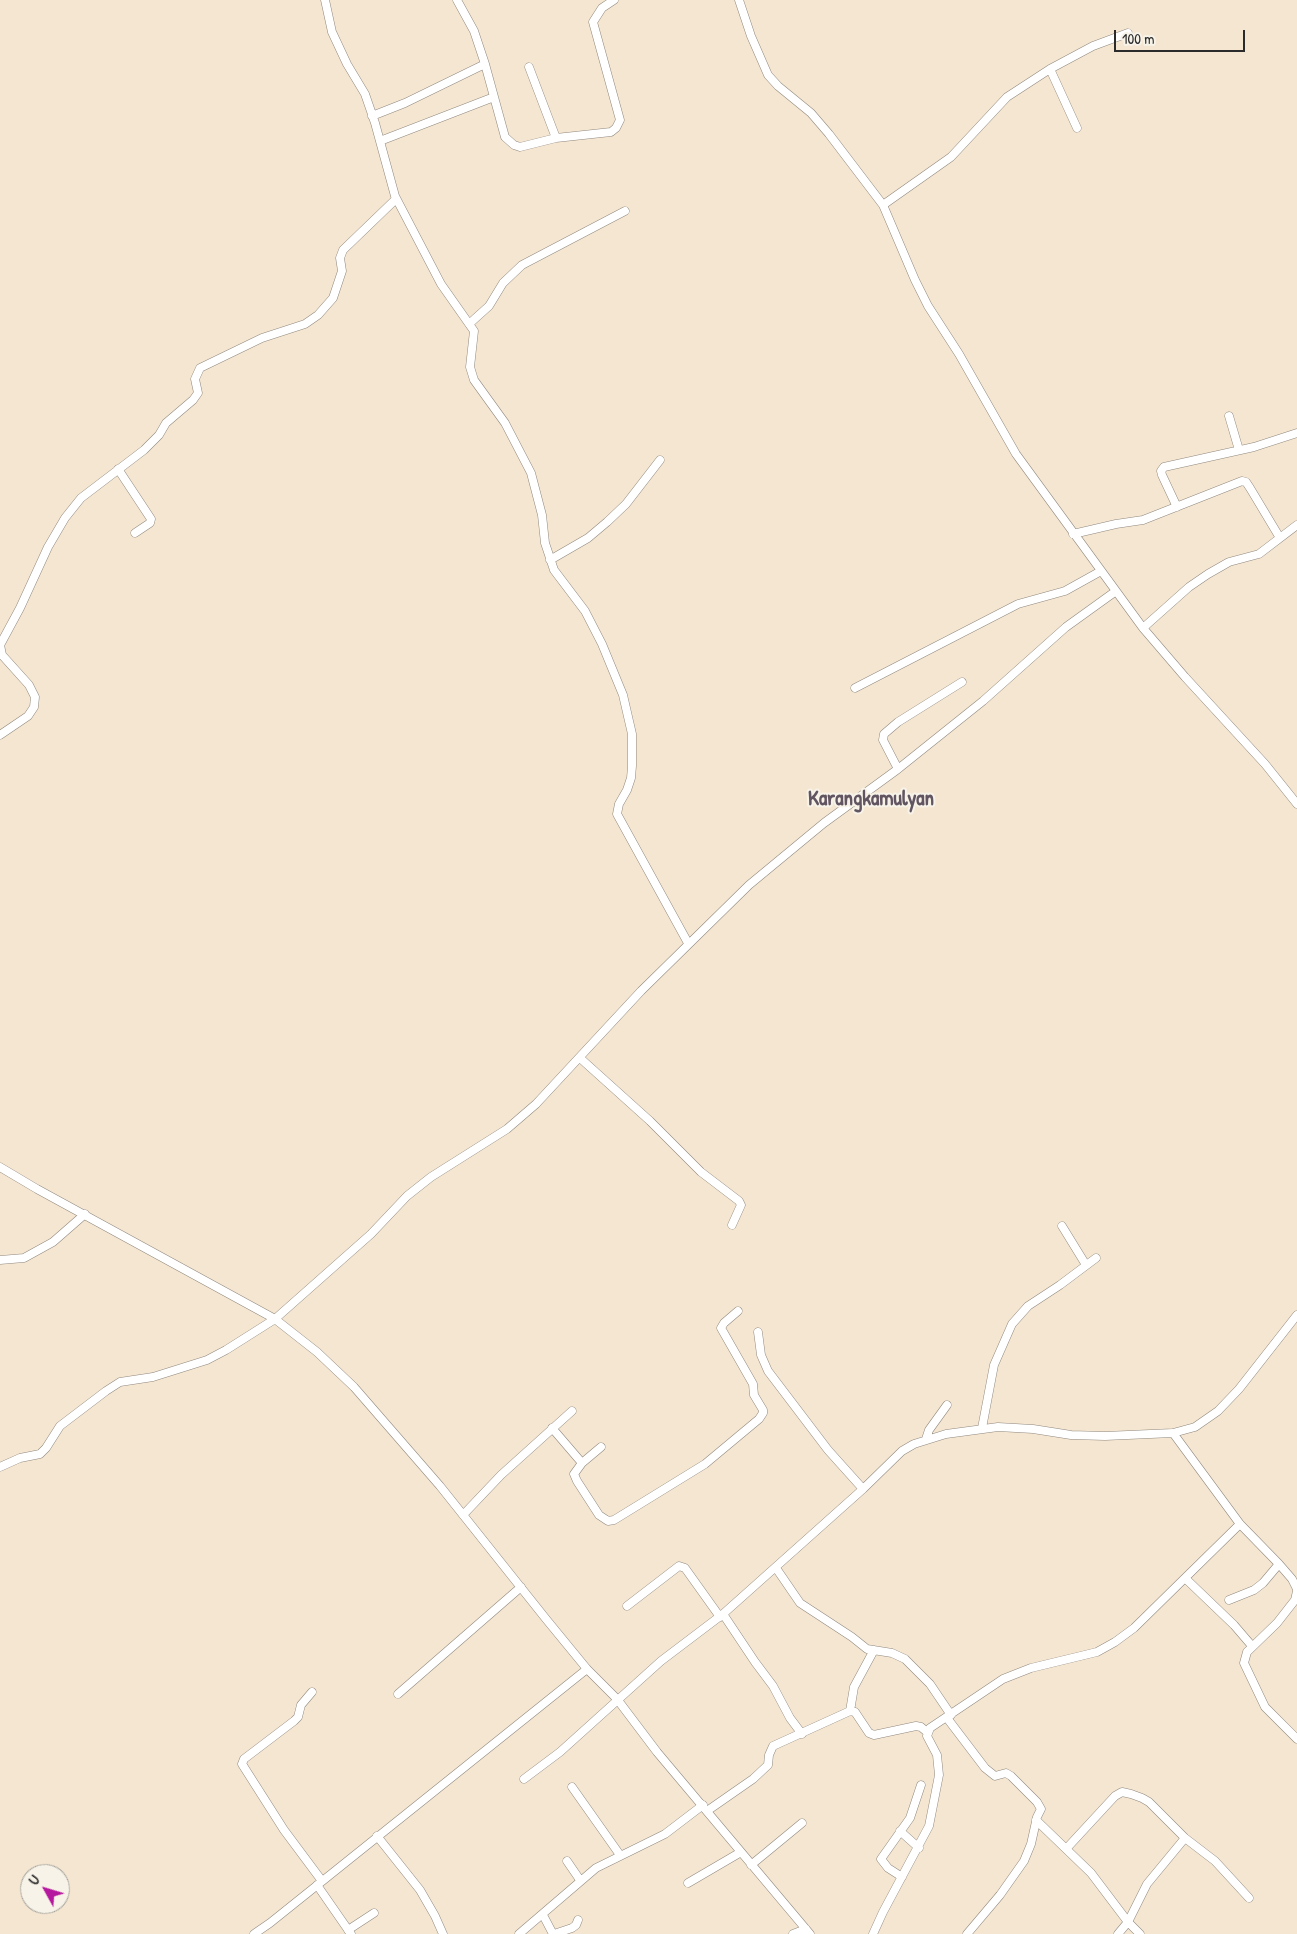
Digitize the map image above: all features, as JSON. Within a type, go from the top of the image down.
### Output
[{"type":"street","points":[[325,0],[332,32],[347,64],[365,94],[396,199],[441,284],[470,324],[474,335],[471,373],[474,380],[505,423],[532,473],[550,560],[560,580],[585,611],[602,644],[623,695],[632,734],[630,778],[627,790],[619,804],[617,814],[688,943]]},
{"type":"street","points":[[457,0],[474,31],[505,137],[509,142],[520,147],[556,138],[611,132],[619,124],[620,120],[593,22],[602,8],[614,0]]},
{"type":"street","points":[[740,0],[751,36],[768,75],[778,86],[811,113],[830,134],[883,205],[928,306],[959,354],[1016,454],[1143,628],[1265,764],[1297,804]]},
{"type":"street","points":[[883,205],[951,157],[1008,97],[1050,70],[1093,46],[1128,33]]},
{"type":"street","points":[[372,116],[405,103],[485,64]]},
{"type":"street","points":[[529,67],[556,138]]},
{"type":"street","points":[[1050,70],[1077,128]]},
{"type":"street","points":[[380,141],[494,96]]},
{"type":"street","points":[[0,735],[28,716],[34,707],[34,697],[29,685],[6,660],[0,650],[2,640],[20,608],[48,546],[65,518],[81,498],[144,450],[159,434],[166,423],[193,400],[198,393],[195,379],[200,368],[262,338],[306,324],[318,315],[333,298],[342,271],[340,258],[343,250],[396,199]]},
{"type":"street","points":[[470,324],[489,306],[503,283],[522,265],[625,210]]},
{"type":"street","points":[[1229,416],[1239,450]]},
{"type":"street","points":[[1177,507],[1162,475],[1161,471],[1164,467],[1239,450],[1297,433]]},
{"type":"street","points":[[550,560],[588,538],[614,516],[626,504],[660,460]]},
{"type":"street","points":[[118,469],[151,519],[150,523],[135,533]]},
{"type":"street","points":[[1073,534],[1144,520],[1244,481],[1280,538]]},
{"type":"street","points":[[1143,628],[1189,587],[1208,574],[1229,562],[1259,554],[1297,525]]},
{"type":"street","points":[[855,688],[1018,604],[1065,591],[1101,571]]},
{"type":"street","points":[[0,1467],[20,1458],[40,1454],[60,1426],[120,1382],[153,1377],[206,1360],[226,1350],[275,1319],[371,1234],[407,1196],[439,1172],[508,1129],[536,1104],[641,991],[749,885],[824,823],[898,769],[982,702],[1066,628],[1116,591]]},
{"type":"street","points":[[898,769],[883,740],[884,734],[898,722],[962,682]]},
{"type":"street","points":[[580,1058],[650,1121],[701,1172],[739,1201],[741,1205],[732,1225]]},
{"type":"street","points":[[0,1167],[275,1319],[317,1352],[354,1387],[399,1437],[588,1668],[617,1699],[657,1752],[808,1931],[793,1934]]},
{"type":"street","points":[[0,1260],[24,1258],[53,1242],[85,1214]]},
{"type":"street","points":[[1062,1226],[1086,1265]]},
{"type":"street","points":[[982,1428],[994,1365],[1012,1324],[1028,1306],[1096,1258]]},
{"type":"street","points":[[600,1447],[582,1463],[574,1474],[576,1481],[599,1516],[608,1521],[614,1520],[704,1464],[759,1419],[763,1410],[754,1395],[753,1384],[721,1328],[738,1311]]},
{"type":"street","points":[[524,1779],[560,1752],[661,1661],[721,1616],[902,1452],[914,1444],[946,1434],[998,1427],[1034,1429],[1071,1435],[1105,1436],[1173,1433],[1195,1428],[1218,1411],[1239,1389],[1297,1315]]},
{"type":"street","points":[[758,1332],[760,1355],[768,1371],[828,1450],[863,1489]]},
{"type":"street","points":[[926,1439],[929,1430],[947,1405]]},
{"type":"street","points":[[463,1515],[552,1428],[572,1411]]},
{"type":"street","points":[[552,1428],[582,1463]]},
{"type":"street","points":[[1173,1433],[1240,1524],[1292,1579],[1297,1590],[1295,1600],[1278,1623],[1247,1652],[1244,1663],[1265,1707],[1297,1739]]},
{"type":"street","points":[[927,1732],[930,1728],[1003,1679],[1032,1668],[1097,1652],[1115,1642],[1134,1628],[1186,1579],[1240,1524]]},
{"type":"street","points":[[1229,1600],[1254,1590],[1263,1584],[1279,1564]]},
{"type":"street","points":[[627,1606],[680,1566],[685,1568],[773,1686],[790,1718],[802,1734]]},
{"type":"street","points":[[776,1568],[800,1603],[867,1649],[892,1654],[905,1659],[930,1684],[949,1717],[985,1768],[995,1776],[1006,1773],[1011,1776],[1037,1802],[1041,1809],[1024,1861],[1000,1895],[966,1934]]},
{"type":"street","points":[[1186,1579],[1234,1625],[1252,1646]]},
{"type":"street","points":[[398,1694],[521,1587]]},
{"type":"street","points":[[850,1711],[854,1687],[874,1650]]},
{"type":"street","points":[[254,1934],[588,1668]]},
{"type":"street","points":[[312,1692],[300,1705],[298,1717],[244,1759],[242,1764],[320,1883],[349,1932],[374,1913]]},
{"type":"street","points":[[519,1934],[596,1868],[665,1834],[753,1779],[768,1765],[769,1755],[773,1746],[850,1711],[855,1712],[869,1733],[874,1735],[916,1726],[921,1727],[927,1732],[937,1755],[939,1775],[930,1826],[879,1918],[873,1934]]},
{"type":"street","points":[[902,1877],[880,1860],[912,1813],[921,1786]]},
{"type":"street","points":[[572,1787],[620,1855]]},
{"type":"street","points":[[1066,1849],[1115,1796],[1122,1792],[1142,1798],[1185,1838],[1215,1861],[1249,1898]]},
{"type":"street","points":[[1036,1820],[1091,1873],[1128,1922],[1140,1934]]},
{"type":"street","points":[[751,1865],[802,1823]]},
{"type":"street","points":[[900,1831],[919,1848]]},
{"type":"street","points":[[378,1836],[420,1890],[443,1934]]},
{"type":"street","points":[[1118,1934],[1128,1922],[1147,1884],[1185,1838]]},
{"type":"street","points":[[688,1883],[741,1852]]},
{"type":"street","points":[[568,1861],[580,1880]]},
{"type":"street","points":[[543,1915],[554,1934],[572,1928],[578,1920]]},
{"type":"district","name":"Karangkamulyan","points":[[871,799]]}]
